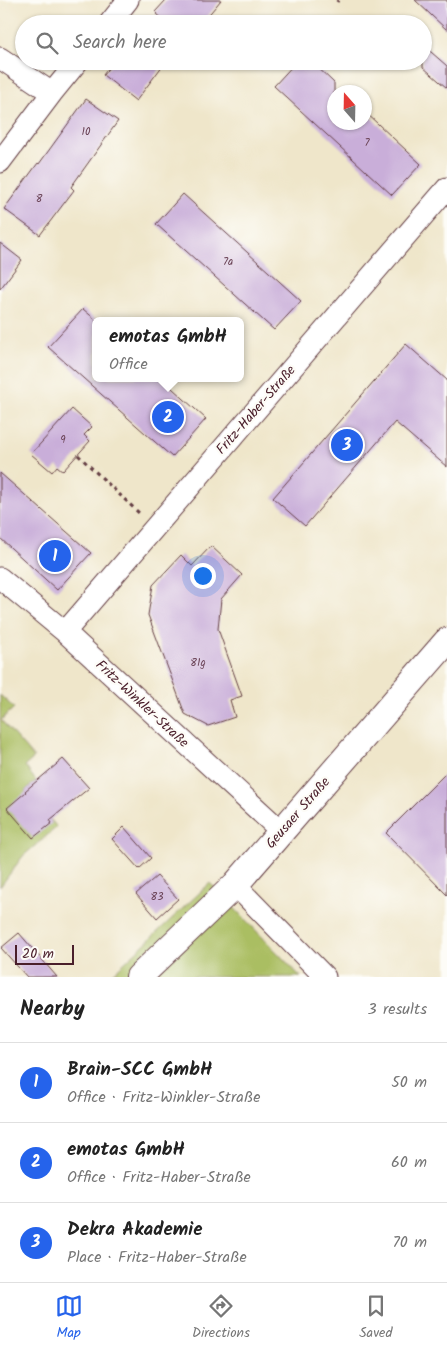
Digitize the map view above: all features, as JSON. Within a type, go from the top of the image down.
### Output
[{"type":"street","points":[[116,15],[128,0]]},
{"type":"street","points":[[0,58],[15,68]]},
{"type":"street","points":[[18,70],[52,93]]},
{"type":"street","points":[[0,162],[71,70]]},
{"type":"street","name":"Fritz-Haber-Straße","points":[[65,632],[447,188]]},
{"type":"street","name":"Fritz-Winkler-Straße","points":[[0,578],[65,632],[282,832]]},
{"type":"street","name":"Geusaer Straße","points":[[139,977],[235,885],[447,641]]},
{"type":"street","points":[[235,885],[325,977]]},
{"type":"path","points":[[78,455],[156,528]]},
{"type":"green space","points":[[0,695],[14,708],[1,720],[34,758],[25,766],[36,781],[25,791],[57,827],[23,856],[0,887]]},
{"type":"green space","points":[[210,883],[301,977],[109,977]]},
{"type":"building","points":[[166,0],[221,0],[208,15],[158,15],[155,12]]},
{"type":"building","points":[[415,0],[447,0],[447,30],[432,15]]},
{"type":"building","points":[[432,53],[447,66],[447,88],[426,70],[432,70]]},
{"type":"building","points":[[107,70],[159,70],[136,101],[103,75]]},
{"type":"building","points":[[289,70],[320,70],[334,83],[334,85],[327,85],[327,130],[372,130],[372,118],[421,164],[392,195],[274,86]]},
{"type":"building","points":[[86,99],[118,121],[71,187],[74,190],[40,235],[4,209]]},
{"type":"building","points":[[183,194],[301,301],[274,330],[156,224]]},
{"type":"building","points":[[0,243],[22,260],[0,289]]},
{"type":"building","points":[[83,309],[92,317],[92,382],[165,382],[206,419],[172,457],[48,347]]},
{"type":"building","points":[[406,344],[447,380],[447,467],[395,422],[305,526],[273,498]]},
{"type":"building","points":[[72,409],[92,427],[84,435],[90,441],[63,471],[57,466],[52,472],[31,454]]},
{"type":"building","points":[[0,473],[91,553],[57,590],[0,538]]},
{"type":"building","points":[[211,546],[242,575],[221,599],[218,629],[242,696],[230,700],[235,717],[208,726],[185,714],[148,615],[153,585],[181,555],[192,566]]},
{"type":"building","points":[[63,759],[89,788],[50,820],[52,823],[33,838],[7,808]]},
{"type":"building","points":[[447,772],[447,895],[386,833]]},
{"type":"building","points":[[124,827],[151,858],[139,869],[112,839]]},
{"type":"building","points":[[157,876],[178,899],[157,918],[136,894]]},
{"type":"building","points":[[19,933],[57,977],[27,977],[1,948]]},
{"type":"place","name":"emotas GmbH","points":[[168,417]]},
{"type":"place","name":"Dekra Akademie","points":[[347,445]]},
{"type":"place","name":"Brain-SCC GmbH","points":[[55,556]]}]
